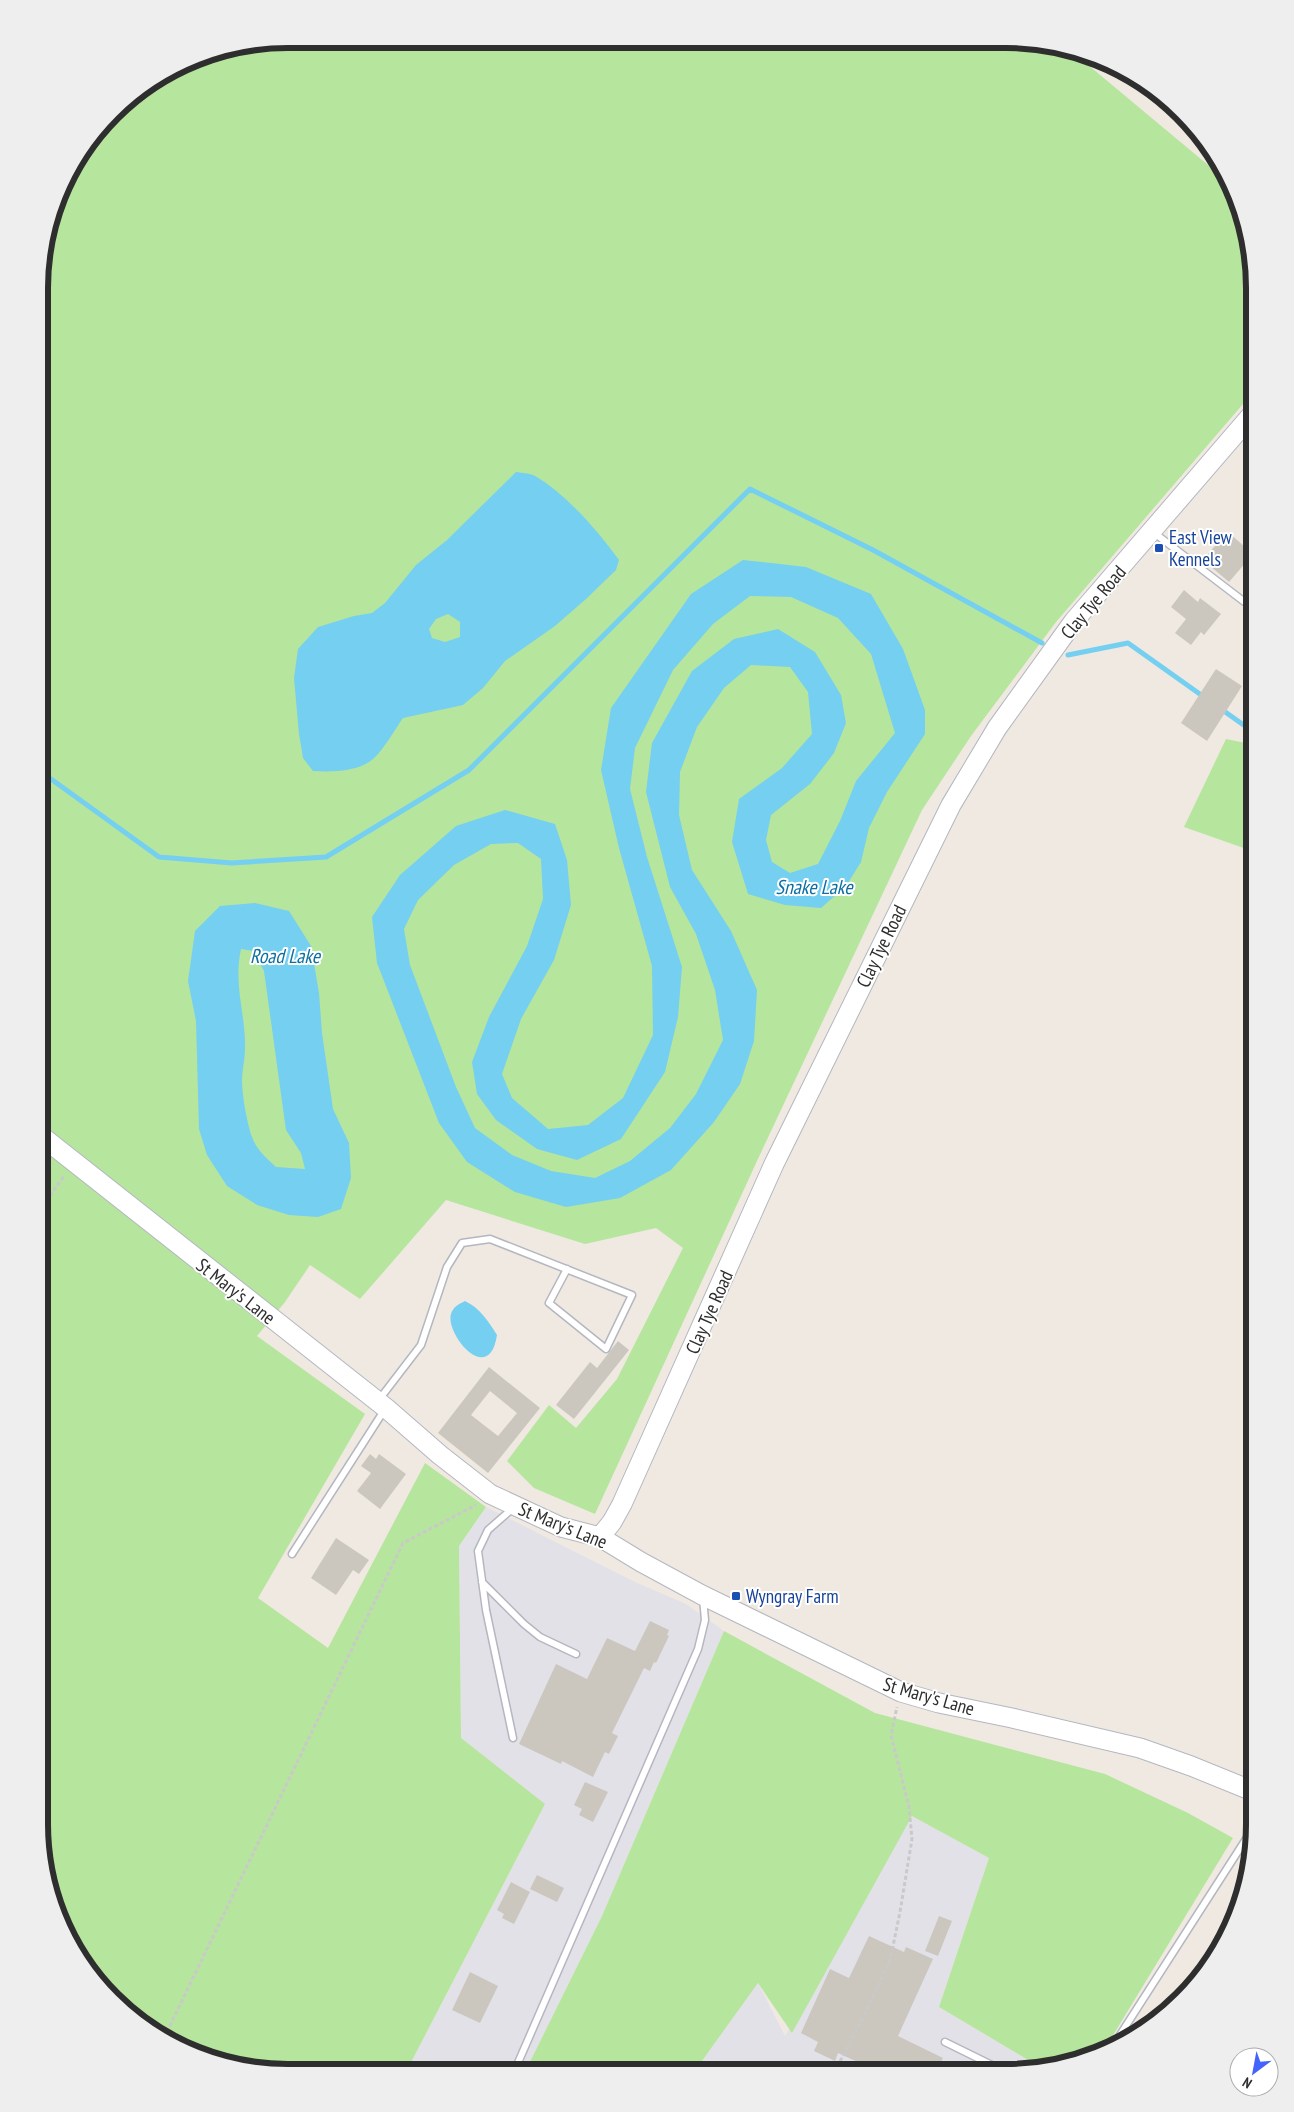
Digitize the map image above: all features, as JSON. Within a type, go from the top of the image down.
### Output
[{"type":"main road","name":"Clay Tye Road","points":[[600,1537],[612,1522],[622,1504],[774,1164],[951,805],[997,728],[1074,621],[1246,421]]},
{"type":"main road","name":"St Mary's Lane","points":[[48,1141],[382,1405],[440,1455],[490,1494],[561,1527],[600,1537],[702,1595],[901,1692],[939,1703],[1140,1748],[1192,1766],[1246,1788]]},
{"type":"lane","points":[[1152,531],[1246,603]]},
{"type":"lane","points":[[292,1554],[382,1405],[421,1345],[447,1267],[462,1243],[490,1239],[567,1269],[632,1295],[606,1349],[549,1303],[567,1269]]},
{"type":"lane","points":[[514,1738],[486,1610],[478,1551],[488,1530],[515,1506]]},
{"type":"lane","points":[[482,1582],[524,1624],[540,1637],[576,1654]]},
{"type":"lane","points":[[517,2064],[698,1649],[706,1620],[702,1595]]},
{"type":"lane","points":[[1119,2037],[1246,1839]]},
{"type":"lane","points":[[945,2042],[990,2064]]},
{"type":"path","points":[[48,1198],[74,1162]]},
{"type":"path","points":[[167,2032],[403,1543],[475,1505],[490,1494]]},
{"type":"path","points":[[839,2064],[860,2025],[887,1966],[900,1912],[912,1839],[909,1807],[891,1735],[901,1692]]},
{"type":"shaded area","points":[[486,1507],[635,1582],[686,1604],[724,1631],[602,1916],[529,2064],[410,2064],[545,1804],[461,1739],[459,1546]]},
{"type":"shaded area","points":[[912,1816],[989,1858],[939,2007],[1033,2063],[700,2064],[758,1983],[785,2036]]},
{"type":"green space","points":[[272,48],[1022,48],[1053,52],[1081,59],[1217,173],[1222,181],[1238,225],[1246,272],[1246,400],[1056,622],[971,736],[922,810],[757,1161],[595,1514],[534,1488],[507,1461],[549,1405],[576,1428],[617,1379],[683,1248],[656,1228],[585,1244],[446,1200],[360,1299],[310,1265],[285,1302],[257,1336],[365,1414],[258,1598],[328,1648],[425,1463],[486,1507],[459,1546],[461,1738],[545,1804],[410,2064],[272,2064],[225,2056],[181,2040],[141,2015],[107,1983],[80,1945],[60,1902],[52,1871],[48,1840],[48,272],[52,241],[60,210],[72,181],[88,154],[107,129],[129,107],[154,88],[181,72],[210,60],[241,52]]},
{"type":"green space","points":[[1226,739],[1246,743],[1246,849],[1184,827]]},
{"type":"green space","points":[[724,1631],[875,1713],[1105,1774],[1188,1813],[1233,1838],[1109,2042],[1084,2052],[1053,2060],[1033,2063],[939,2007],[989,1858],[912,1816],[792,2033],[758,1983],[700,2064],[529,2064],[602,1916]]},
{"type":"water","points":[[516,472],[533,475],[570,503],[591,525],[619,560],[616,570],[586,599],[555,626],[505,661],[483,688],[463,705],[403,718],[377,756],[360,767],[336,771],[313,771],[303,758],[299,734],[294,678],[298,649],[318,627],[354,616],[372,613],[385,603],[416,565],[447,540]],"holes":[[[448,614],[460,622],[460,637],[445,642],[432,638],[429,629],[436,619]]]},
{"type":"water","name":"Snake Lake","points":[[743,560],[806,567],[871,594],[903,649],[925,710],[925,734],[887,792],[869,828],[861,862],[846,886],[821,908],[785,905],[748,894],[732,842],[739,799],[782,768],[812,734],[808,692],[790,667],[751,665],[724,688],[697,727],[680,772],[679,815],[692,870],[731,931],[757,990],[754,1041],[740,1084],[714,1122],[671,1170],[620,1198],[566,1207],[515,1192],[467,1162],[439,1123],[377,963],[372,917],[400,875],[456,826],[505,810],[555,824],[567,860],[571,905],[554,960],[521,1019],[502,1074],[512,1098],[548,1129],[588,1125],[623,1098],[653,1035],[652,966],[619,848],[601,770],[611,708],[691,594]],"holes":[[[750,596],[791,597],[838,618],[871,654],[895,733],[856,781],[840,821],[818,864],[790,873],[772,862],[766,840],[771,815],[810,784],[834,753],[846,723],[841,695],[815,652],[778,629],[734,639],[692,671],[652,743],[646,792],[670,887],[696,934],[715,990],[723,1040],[696,1094],[670,1128],[630,1161],[595,1178],[551,1171],[512,1155],[475,1128],[456,1087],[410,965],[404,929],[418,900],[454,865],[491,844],[518,843],[541,859],[543,899],[527,946],[489,1017],[472,1062],[477,1094],[496,1120],[537,1149],[577,1160],[621,1139],[665,1072],[678,1017],[682,967],[647,857],[630,789],[635,748],[673,670],[713,624]]]},
{"type":"water","name":"Road Lake","points":[[255,903],[289,911],[311,946],[319,993],[322,1033],[333,1109],[349,1143],[351,1178],[341,1209],[318,1217],[289,1215],[257,1205],[227,1186],[207,1155],[199,1129],[196,1021],[188,981],[195,931],[220,906]],"holes":[[[241,949],[253,951],[264,971],[286,1130],[301,1153],[305,1169],[276,1167],[256,1146],[248,1124],[242,1086],[245,1036],[238,975]]]},
{"type":"water","points":[[465,1301],[479,1311],[497,1335],[492,1350],[486,1356],[477,1356],[469,1352],[461,1343],[451,1323],[452,1312]]},
{"type":"building","points":[[1229,533],[1246,548],[1246,562],[1229,582],[1203,560],[1220,540],[1221,542]]},
{"type":"building","points":[[1184,590],[1198,602],[1200,598],[1221,614],[1204,635],[1201,632],[1191,645],[1175,633],[1186,619],[1171,607]]},
{"type":"building","points":[[1216,669],[1242,686],[1207,741],[1181,723]]},
{"type":"building","points":[[618,1341],[629,1350],[574,1419],[556,1405],[590,1362],[597,1368]]},
{"type":"building","points":[[489,1367],[540,1408],[488,1473],[438,1433]],"holes":[[[490,1391],[517,1413],[498,1436],[471,1415]]]},
{"type":"building","points":[[370,1454],[376,1459],[379,1454],[406,1474],[380,1509],[357,1491],[371,1473],[361,1466]]},
{"type":"building","points":[[336,1538],[369,1560],[359,1574],[353,1570],[336,1595],[311,1578]]},
{"type":"building","points":[[650,1621],[669,1630],[667,1635],[669,1636],[650,1671],[644,1668],[612,1733],[618,1736],[609,1754],[605,1752],[593,1777],[562,1761],[561,1764],[519,1744],[556,1664],[587,1679],[607,1638],[635,1651]]},
{"type":"building","points":[[585,1782],[608,1792],[593,1822],[579,1815],[582,1809],[574,1805]]},
{"type":"building","points":[[537,1875],[564,1888],[557,1902],[530,1889]]},
{"type":"building","points":[[511,1882],[530,1892],[514,1924],[502,1918],[504,1914],[497,1910]]},
{"type":"building","points":[[939,1916],[952,1921],[938,1956],[925,1951]]},
{"type":"building","points":[[869,1936],[904,1952],[906,1947],[933,1959],[898,2036],[943,2058],[940,2064],[862,2064],[838,2053],[835,2061],[814,2051],[818,2042],[801,2033],[830,1969],[849,1978]]},
{"type":"building","points":[[470,1972],[498,1986],[480,2023],[452,2010]]},
{"type":"waterway","points":[[51,779],[159,857],[232,863],[326,857],[469,770],[750,489],[873,550],[1042,643]]},
{"type":"waterway","points":[[1068,655],[1128,643],[1204,697]]},
{"type":"waterway","points":[[1221,709],[1246,727]]},
{"type":"place","name":"East View Kennels","points":[[1159,548]]},
{"type":"place","name":"Wyngray Farm","points":[[736,1596]]}]
